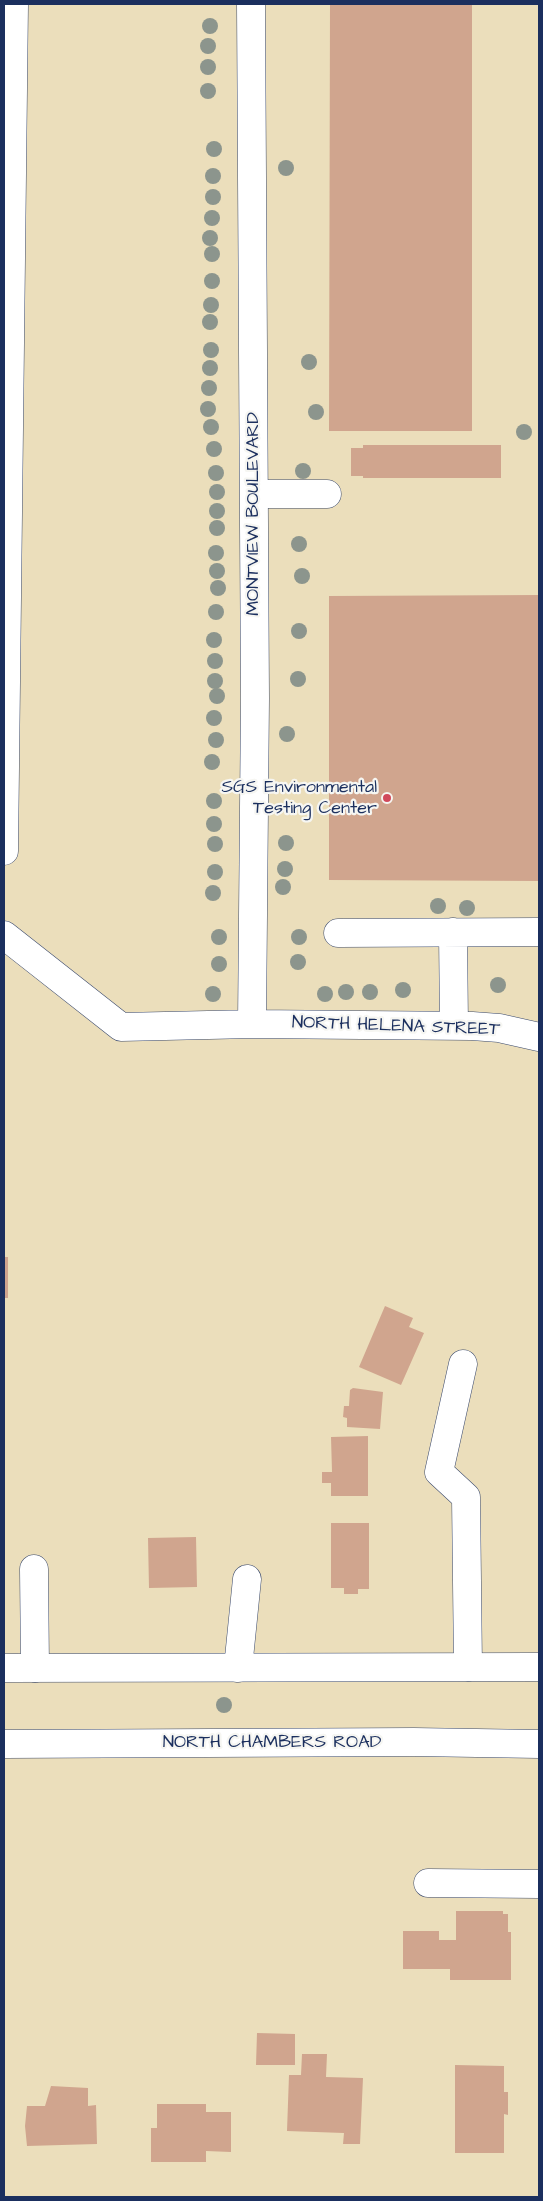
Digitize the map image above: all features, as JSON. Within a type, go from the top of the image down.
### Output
[{"type":"street","points":[[4,851],[14,4]]},
{"type":"street","name":"MONTVIEW BOULEVARD","points":[[251,4],[255,708],[252,1024]]},
{"type":"street","points":[[254,494],[327,494]]},
{"type":"street","points":[[453,932],[454,1026]]},
{"type":"street","points":[[338,933],[539,932]]},
{"type":"street","name":"NORTH HELENA STREET","points":[[4,935],[121,1026],[252,1024],[454,1026],[499,1028],[539,1037]]},
{"type":"street","points":[[464,1364],[439,1472],[466,1497],[468,1667]]},
{"type":"street","points":[[34,1569],[35,1668]]},
{"type":"street","points":[[238,1668],[247,1578]]},
{"type":"street","points":[[4,1668],[539,1667]]},
{"type":"street","name":"NORTH CHAMBERS ROAD","points":[[4,1744],[414,1742],[539,1744]]},
{"type":"street","points":[[428,1883],[539,1884]]},
{"type":"building","points":[[330,4],[472,4],[472,431],[329,431]]},
{"type":"building","points":[[363,445],[501,445],[501,478],[363,478],[363,476],[351,476],[351,448],[363,448]]},
{"type":"building","points":[[539,595],[539,881],[329,880],[329,596]]},
{"type":"building","points":[[4,1257],[8,1257],[8,1298],[4,1298]]},
{"type":"building","points":[[385,1306],[413,1318],[409,1327],[424,1333],[401,1385],[359,1367]]},
{"type":"building","points":[[353,1388],[383,1392],[380,1429],[347,1427],[347,1418],[343,1417],[344,1406],[349,1406],[350,1390]]},
{"type":"building","points":[[368,1436],[368,1496],[331,1496],[331,1483],[322,1483],[322,1472],[332,1472],[331,1437]]},
{"type":"building","points":[[331,1523],[369,1523],[369,1589],[358,1589],[358,1594],[344,1594],[344,1588],[331,1588]]},
{"type":"building","points":[[196,1537],[197,1587],[149,1588],[148,1538]]},
{"type":"building","points":[[456,1911],[503,1911],[503,1914],[508,1914],[508,1932],[511,1932],[511,1980],[450,1980],[450,1969],[403,1969],[403,1931],[439,1931],[439,1940],[456,1940]]},
{"type":"building","points":[[257,2033],[295,2034],[295,2065],[256,2065]]},
{"type":"building","points":[[302,2054],[327,2054],[326,2077],[363,2078],[360,2144],[343,2144],[344,2133],[287,2131],[289,2075],[301,2075]]},
{"type":"building","points":[[455,2065],[504,2066],[504,2092],[508,2092],[508,2115],[504,2114],[504,2153],[455,2153]]},
{"type":"building","points":[[51,2086],[88,2088],[88,2106],[96,2105],[97,2144],[27,2146],[25,2126],[27,2106],[45,2106]]},
{"type":"building","points":[[157,2104],[206,2104],[206,2112],[231,2112],[231,2152],[206,2151],[206,2162],[151,2162],[151,2128],[157,2128]]},
{"type":"place","name":"SGS Environmental Testing Center","points":[[387,798]]}]
